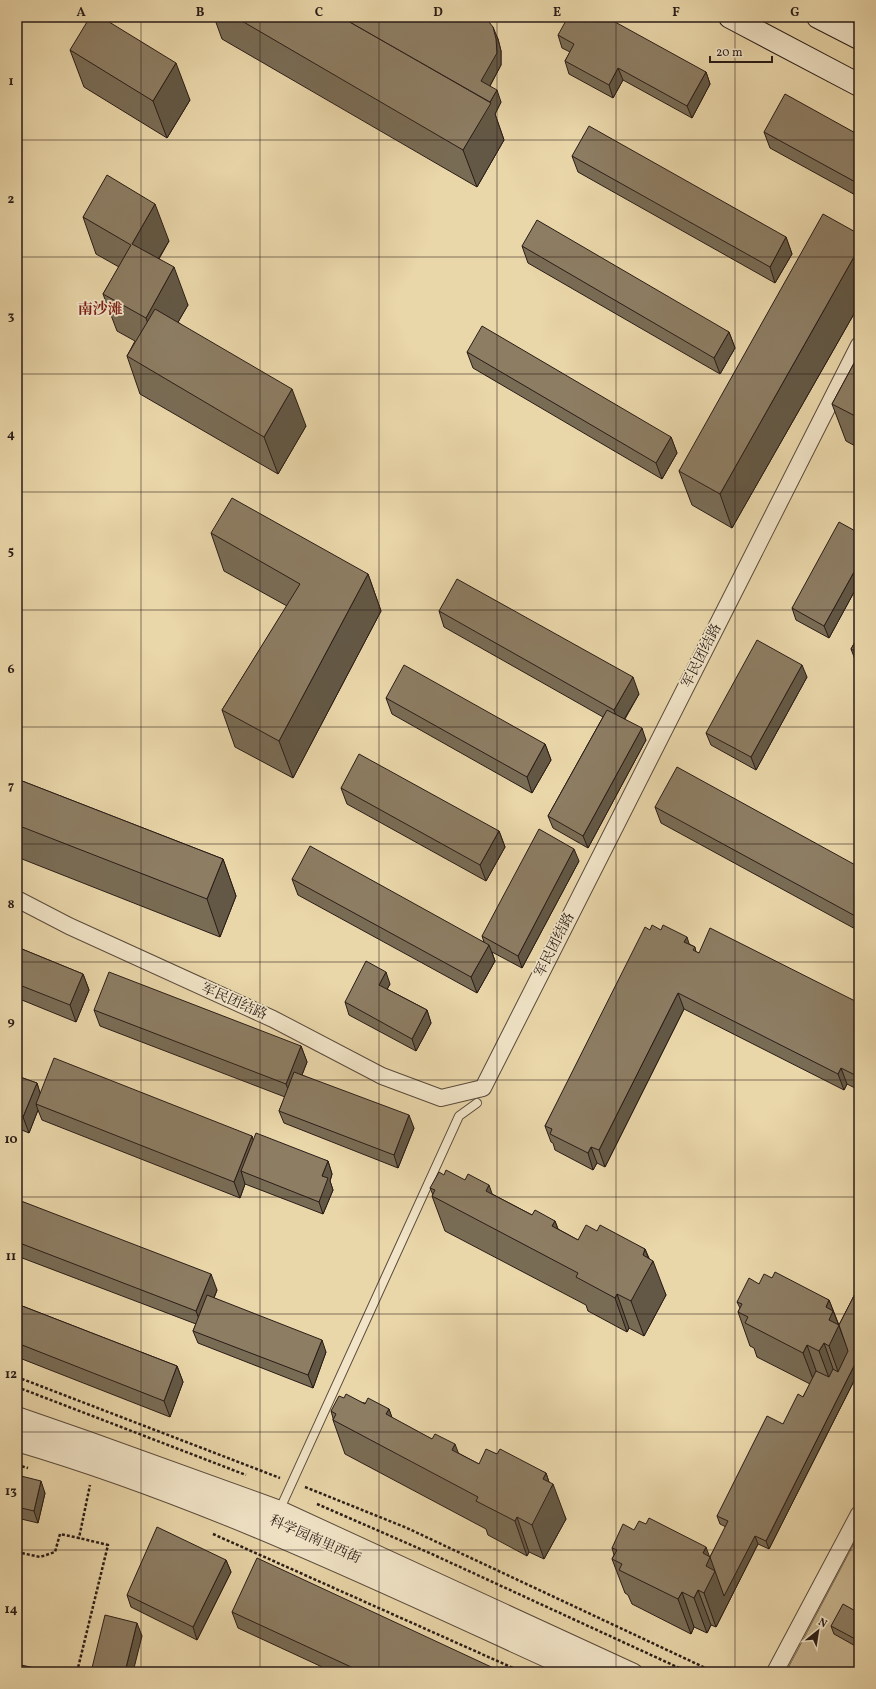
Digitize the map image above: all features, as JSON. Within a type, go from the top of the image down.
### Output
[{"type":"street","points":[[730,17],[859,86]]},
{"type":"street","points":[[818,17],[859,38]]},
{"type":"street","name":"军民团结路","points":[[17,899],[69,926],[273,1019],[382,1076],[441,1098],[483,1088],[859,345]]},
{"type":"street","points":[[17,1415],[89,1440],[274,1521],[634,1672]]},
{"type":"street","name":"科学园南里西街","points":[[17,1429],[137,1470],[274,1521],[605,1672]]},
{"type":"street","points":[[17,1443],[78,1461],[221,1514],[274,1521],[575,1672]]},
{"type":"street","points":[[775,1672],[859,1514]]},
{"type":"lane","points":[[274,1521],[459,1116],[477,1103]]},
{"type":"path","points":[[17,1377],[407,1528],[714,1672]]},
{"type":"path","points":[[79,1538],[90,1484],[98,1487]]},
{"type":"path","points":[[208,1532],[522,1672]]},
{"type":"path","points":[[17,1552],[40,1557],[55,1552],[60,1534],[108,1545],[77,1672]]},
{"type":"shaded area","points":[[859,1534],[859,1672],[786,1672]]},
{"type":"building","points":[[90,17],[101,17],[176,63],[153,101],[70,50]]},
{"type":"building","points":[[235,17],[341,17],[491,103],[463,150]]},
{"type":"building","points":[[341,17],[485,17],[493,27],[497,53],[481,81],[497,90],[490,102]]},
{"type":"building","points":[[568,17],[606,17],[706,72],[687,106],[618,68],[609,85],[565,61],[574,44],[558,35]]},
{"type":"building","points":[[785,94],[859,135],[859,184],[764,132]]},
{"type":"building","points":[[589,126],[786,237],[770,267],[572,156]]},
{"type":"building","points":[[107,175],[155,204],[132,244],[174,267],[146,318],[103,294],[131,245],[83,217]]},
{"type":"building","points":[[823,214],[859,234],[859,248],[720,494],[679,471]]},
{"type":"building","points":[[537,220],[729,332],[714,358],[522,246]]},
{"type":"building","points":[[155,309],[292,389],[264,437],[127,356]]},
{"type":"building","points":[[482,326],[671,437],[656,463],[467,352]]},
{"type":"building","points":[[859,354],[859,418],[832,404]]},
{"type":"building","points":[[232,498],[368,574],[279,741],[222,710],[300,584],[211,533]]},
{"type":"building","points":[[839,522],[859,533],[859,563],[824,626],[792,608]]},
{"type":"building","points":[[457,579],[633,677],[614,710],[439,611]]},
{"type":"building","points":[[859,635],[859,653],[851,649]]},
{"type":"building","points":[[757,640],[802,665],[751,757],[706,733]]},
{"type":"building","points":[[404,665],[545,744],[527,777],[386,698]]},
{"type":"building","points":[[607,710],[642,728],[583,836],[548,816]]},
{"type":"building","points":[[359,754],[499,831],[480,865],[341,788]]},
{"type":"building","points":[[677,767],[859,867],[859,918],[655,807]]},
{"type":"building","points":[[17,779],[223,859],[207,899],[17,825]]},
{"type":"building","points":[[539,829],[574,849],[518,956],[482,936]]},
{"type":"building","points":[[310,846],[489,945],[471,977],[292,879]]},
{"type":"building","points":[[652,925],[661,930],[663,925],[687,937],[684,942],[695,947],[693,950],[699,953],[710,928],[859,1003],[859,1070],[858,1069],[855,1075],[841,1068],[838,1074],[678,993],[599,1150],[591,1147],[588,1153],[550,1134],[552,1129],[545,1126],[645,927],[650,930]]},
{"type":"building","points":[[17,947],[83,974],[70,1005],[17,984]]},
{"type":"building","points":[[366,961],[386,972],[379,985],[427,1010],[412,1039],[345,1002]]},
{"type":"building","points":[[109,972],[301,1046],[286,1084],[94,1010]]},
{"type":"building","points":[[54,1058],[252,1136],[234,1182],[36,1104]]},
{"type":"building","points":[[294,1072],[409,1115],[394,1155],[279,1111]]},
{"type":"building","points":[[17,1076],[37,1083],[23,1117],[17,1115]]},
{"type":"building","points":[[256,1133],[328,1161],[322,1176],[328,1178],[319,1202],[241,1171]]},
{"type":"building","points":[[446,1170],[465,1180],[468,1174],[489,1185],[486,1191],[532,1215],[535,1210],[555,1221],[552,1226],[578,1240],[586,1225],[597,1231],[600,1225],[645,1249],[643,1255],[653,1261],[631,1301],[617,1294],[615,1298],[576,1277],[578,1273],[432,1196],[435,1190],[430,1188],[439,1172],[444,1175]]},
{"type":"building","points":[[21,1201],[211,1274],[196,1311],[17,1242],[17,1213]]},
{"type":"building","points":[[775,1272],[829,1300],[826,1307],[833,1311],[829,1320],[839,1325],[829,1346],[824,1343],[819,1351],[807,1345],[803,1353],[745,1323],[748,1317],[738,1312],[742,1304],[737,1302],[749,1278],[759,1284],[764,1274],[772,1278]]},
{"type":"building","points":[[859,1286],[859,1356],[766,1541],[755,1536],[724,1596],[710,1557],[728,1521],[717,1516],[767,1416],[783,1424],[798,1394],[803,1397],[816,1371],[829,1377],[833,1369],[838,1372],[848,1351],[839,1325]]},
{"type":"building","points":[[207,1295],[322,1340],[308,1375],[193,1331]]},
{"type":"building","points":[[17,1304],[177,1366],[164,1401],[17,1343]]},
{"type":"building","points":[[346,1394],[365,1404],[368,1398],[389,1409],[386,1414],[432,1439],[435,1434],[455,1444],[452,1450],[479,1464],[486,1449],[497,1454],[500,1449],[546,1473],[543,1479],[553,1484],[532,1525],[517,1517],[515,1521],[476,1501],[478,1497],[333,1420],[336,1414],[331,1411],[339,1396],[344,1398]]},
{"type":"building","points":[[17,1475],[41,1481],[34,1511],[17,1507]]},
{"type":"building","points":[[649,1518],[706,1547],[703,1553],[710,1557],[706,1566],[715,1571],[704,1593],[698,1590],[694,1598],[682,1592],[678,1599],[619,1570],[622,1564],[612,1559],[617,1550],[612,1548],[623,1524],[634,1530],[639,1521],[646,1524]]},
{"type":"building","points":[[157,1527],[226,1560],[193,1627],[127,1595]]},
{"type":"building","points":[[257,1558],[502,1672],[362,1672],[232,1612]]},
{"type":"building","points":[[843,1604],[859,1613],[859,1641],[831,1626]]},
{"type":"building","points":[[105,1615],[137,1623],[125,1672],[91,1672]]},
{"type":"building","points":[[17,1664],[52,1672],[17,1672]]},
{"type":"district","name":"南沙滩","points":[[100,310]]}]
